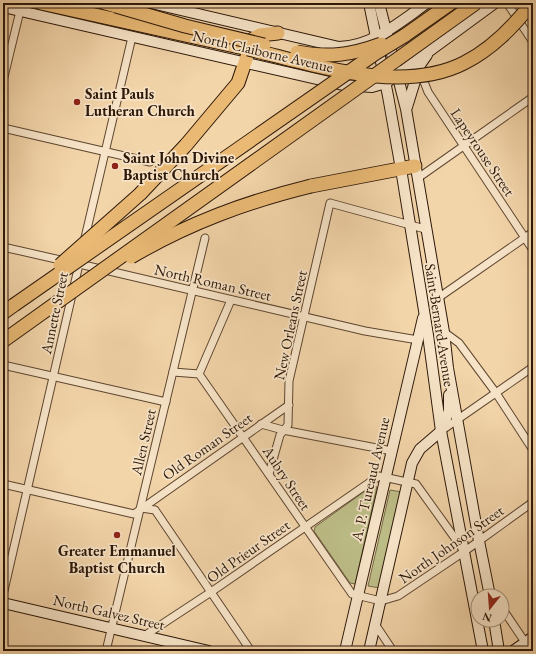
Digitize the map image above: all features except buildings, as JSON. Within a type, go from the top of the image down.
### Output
[{"type":"highway","points":[[41,3],[341,71],[390,76],[431,73],[463,64],[502,37],[532,3]]},
{"type":"highway","points":[[3,313],[376,53],[404,36],[451,3]]},
{"type":"highway","points":[[3,341],[81,287],[122,255],[476,3]]},
{"type":"highway","points":[[110,5],[185,26],[296,52],[322,56],[334,56],[364,50],[404,36]]},
{"type":"highway","points":[[14,305],[140,194],[186,145],[238,83],[246,64],[250,44],[255,37],[278,33]]},
{"type":"highway","points":[[81,287],[178,232],[246,203],[310,186],[401,169],[416,172]]},
{"type":"street","name":"North Claiborne Avenue","points":[[152,3],[339,47],[360,43],[375,37],[388,30],[427,3]]},
{"type":"street","name":"Saint Bernard Avenue","points":[[369,3],[386,83],[401,169],[428,335],[441,431],[483,651]]},
{"type":"street","name":"Saint Bernard Avenue","points":[[379,3],[388,30],[406,109],[425,229],[444,332],[448,368],[479,541],[490,588]]},
{"type":"street","name":"North Claiborne Avenue","points":[[3,7],[246,64],[361,87],[377,86],[386,83],[434,45],[495,3]]},
{"type":"street","points":[[507,3],[533,42]]},
{"type":"street","points":[[3,81],[20,11]]},
{"type":"street","name":"Annette Street","points":[[3,595],[132,37]]},
{"type":"street","points":[[406,109],[420,65],[434,45]]},
{"type":"street","name":"Lapeyrouse Street","points":[[420,65],[421,78],[428,92],[533,250]]},
{"type":"street","points":[[416,172],[464,146],[533,97]]},
{"type":"street","points":[[3,128],[106,150],[150,162]]},
{"type":"street","name":"New Orleans Street","points":[[269,474],[280,435],[288,425],[289,381],[330,203],[409,224]]},
{"type":"street","points":[[409,224],[425,229]]},
{"type":"street","points":[[438,298],[533,232]]},
{"type":"street","name":"Allen Street","points":[[106,651],[205,238]]},
{"type":"street","name":"North Roman Street","points":[[3,247],[305,316],[364,331],[418,340]]},
{"type":"street","points":[[173,372],[199,374],[231,300]]},
{"type":"street","name":"A. P. Tureaud Avenue","points":[[346,651],[385,477],[424,314]]},
{"type":"street","points":[[428,335],[444,332],[459,343],[496,393],[533,450]]},
{"type":"street","points":[[3,365],[166,402]]},
{"type":"street","points":[[369,651],[412,463],[420,449],[441,431],[533,367]]},
{"type":"street","points":[[441,431],[449,411],[448,368]]},
{"type":"street","name":"Aubry Street","points":[[199,374],[352,594],[381,601]]},
{"type":"street","name":"Old Roman Street","points":[[141,508],[289,405]]},
{"type":"street","points":[[261,424],[283,430],[392,451]]},
{"type":"street","name":"Old Prieur Street","points":[[144,636],[306,527],[372,480],[379,476],[385,477]]},
{"type":"street","points":[[385,477],[416,484],[465,551]]},
{"type":"street","points":[[3,484],[134,514],[141,508],[155,510],[251,651]]},
{"type":"street","name":"North Johnson Street","points":[[381,601],[398,596],[465,551],[533,502]]},
{"type":"street","name":"North Galvez Street","points":[[3,603],[209,651]]},
{"type":"street","points":[[510,618],[530,643],[513,651]]},
{"type":"street","points":[[375,624],[393,651]]},
{"type":"street","points":[[495,628],[499,651]]},
{"type":"green space","points":[[372,486],[377,487],[355,584],[350,583],[314,531],[315,527]]},
{"type":"green space","points":[[390,490],[402,492],[380,588],[368,586]]},
{"type":"place","name":"Saint Pauls Lutheran Church","points":[[77,102]]},
{"type":"place","name":"Saint John Divine Baptist Church","points":[[115,166]]},
{"type":"place","name":"Greater Emmanuel Baptist Church","points":[[117,535]]}]
